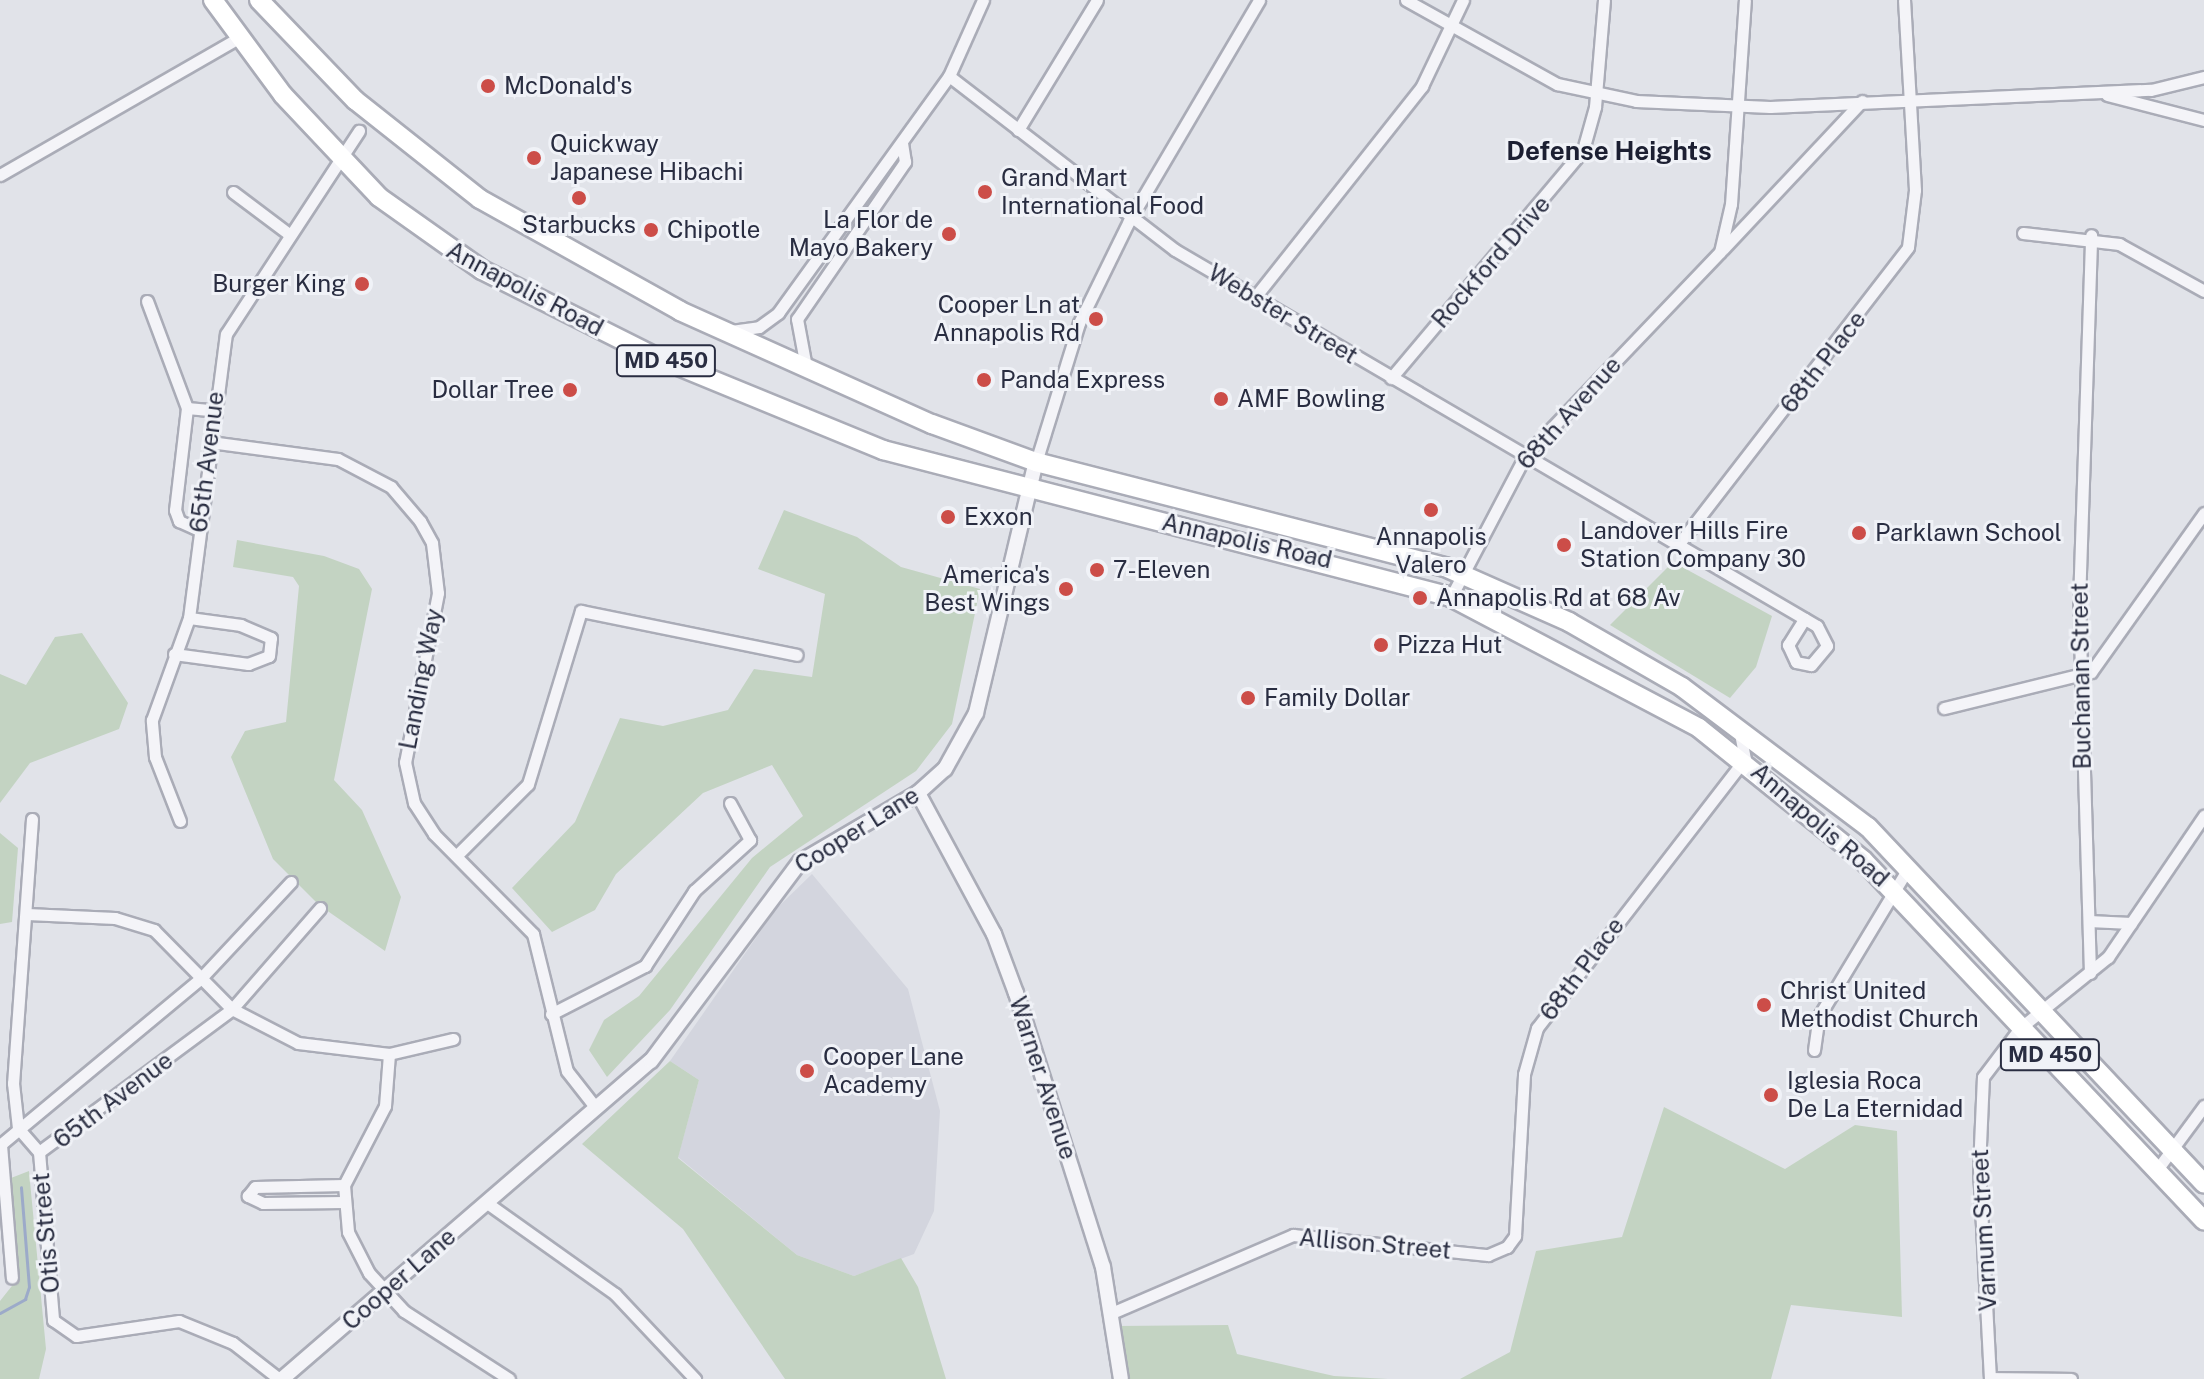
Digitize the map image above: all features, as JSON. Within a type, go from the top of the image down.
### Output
[{"type":"main road","name":"Annapolis Road","points":[[213,0],[238,38],[340,159],[471,263],[654,356],[828,432],[1451,597],[1625,682],[1745,759],[1894,891],[2204,1220]]},
{"type":"main road","name":"Annapolis Road","points":[[259,0],[364,108],[480,199],[553,245],[727,331],[806,368],[1036,462],[1460,573],[1609,644],[1739,727],[1909,867],[2204,1183]]},
{"type":"street","points":[[727,331],[759,327],[778,313],[949,76],[983,0]]},
{"type":"street","points":[[1018,130],[1097,0]]},
{"type":"street","name":"Cooper Lane","points":[[281,1379],[596,1108],[687,1019],[788,873],[918,793],[951,761],[976,713],[1036,462],[1079,323],[1129,221],[1259,0]]},
{"type":"street","points":[[1406,0],[1454,29],[1596,97],[1740,107],[2099,92],[2204,77]]},
{"type":"street","points":[[1255,297],[1422,86],[1454,29],[1463,0]]},
{"type":"street","name":"Rockford Drive","points":[[1391,378],[1572,167],[1596,97],[1604,0]]},
{"type":"street","points":[[1720,252],[1740,107],[1745,0]]},
{"type":"street","points":[[1904,0],[1909,99]]},
{"type":"street","points":[[0,175],[238,38]]},
{"type":"street","name":"Webster Street","points":[[949,76],[1129,221],[1804,619]]},
{"type":"street","points":[[2099,92],[2204,120]]},
{"type":"street","name":"68th Place","points":[[1678,545],[1905,252],[1915,216],[1909,99]]},
{"type":"street","name":"68th Avenue","points":[[1451,597],[1460,573],[1525,456],[1862,101]]},
{"type":"street","name":"65th Avenue","points":[[180,821],[155,757],[152,720],[189,618],[212,410],[226,334],[359,131]]},
{"type":"street","points":[[806,368],[797,319],[905,162],[902,143]]},
{"type":"street","points":[[233,192],[290,235]]},
{"type":"street","points":[[2023,233],[2091,235],[2149,257],[2204,291]]},
{"type":"street","name":"Buchanan Street","points":[[2090,973],[2079,679],[2091,235]]},
{"type":"street","points":[[147,301],[187,408],[175,510],[179,521],[199,530]]},
{"type":"street","points":[[187,408],[212,410]]},
{"type":"street","name":"Landing Way","points":[[210,442],[338,459],[391,487],[420,521],[432,543],[438,593],[405,762],[414,803],[457,855],[533,934],[567,1071],[596,1108]]},
{"type":"street","points":[[1944,708],[2079,679],[2111,650],[2204,513]]},
{"type":"street","points":[[457,855],[528,784],[581,611],[797,655]]},
{"type":"street","points":[[174,654],[248,664],[269,656],[271,638],[241,625],[189,618]]},
{"type":"street","points":[[1739,727],[1745,759]]},
{"type":"street","name":"68th Place","points":[[1507,1247],[1515,1236],[1524,1074],[1537,1028],[1745,759]]},
{"type":"street","name":"Warner Avenue","points":[[918,793],[1002,954],[1114,1312],[1121,1379]]},
{"type":"street","points":[[551,1014],[645,966],[694,891],[750,840],[730,803]]},
{"type":"street","name":"Varnum Street","points":[[1990,1378],[1979,1096],[1990,1064],[2020,1028],[2046,1014],[2090,973],[2131,923],[2204,816]]},
{"type":"street","points":[[18,1128],[13,1083],[32,819]]},
{"type":"street","points":[[1814,1050],[1819,1016],[1909,867]]},
{"type":"street","name":"65th Avenue","points":[[0,1145],[202,977],[291,882]]},
{"type":"street","name":"65th Avenue","points":[[39,1152],[232,1009],[320,908]]},
{"type":"street","points":[[27,914],[132,921],[154,930],[232,1009],[298,1043],[389,1054],[453,1039]]},
{"type":"street","points":[[2089,921],[2131,923]]},
{"type":"street","points":[[389,1054],[385,1106],[344,1185],[344,1202],[357,1254],[385,1291],[509,1379]]},
{"type":"street","points":[[2156,1171],[2204,1106]]},
{"type":"street","name":"Otis Street","points":[[18,1128],[39,1152],[53,1320],[76,1336],[179,1321],[233,1343],[281,1379]]},
{"type":"street","name":"Otis Street","points":[[0,1145],[12,1278]]},
{"type":"street","points":[[344,1185],[255,1187],[248,1196],[263,1203],[344,1202]]},
{"type":"street","points":[[487,1203],[615,1294],[695,1379]]},
{"type":"street","name":"Allison Street","points":[[1114,1312],[1293,1235],[1488,1255],[1507,1247]]},
{"type":"street","points":[[1990,1378],[2071,1379]]},
{"type":"shaded area","name":"Cooper Lane Academy","points":[[812,874],[908,989],[940,1111],[934,1211],[914,1254],[854,1276],[797,1255],[678,1157],[699,1080],[670,1061],[776,909]]},
{"type":"green space","points":[[784,510],[857,537],[901,567],[980,589],[952,724],[916,771],[770,867],[670,1010],[607,1077],[589,1050],[604,1020],[639,996],[752,858],[803,816],[772,765],[703,793],[616,874],[595,910],[552,932],[512,888],[575,822],[620,718],[663,726],[728,710],[754,669],[812,677],[825,594],[758,569]]},
{"type":"green space","points":[[237,540],[324,556],[359,569],[372,589],[334,780],[362,810],[401,897],[385,951],[319,905],[273,859],[231,757],[245,731],[286,722],[299,586],[293,577],[233,567]]},
{"type":"green space","points":[[1673,562],[1772,616],[1756,667],[1730,698],[1610,625]]},
{"type":"green space","points":[[82,633],[128,703],[119,729],[30,763],[0,803],[0,674],[26,685],[55,637]]},
{"type":"green space","points":[[0,833],[18,848],[12,922],[0,924]]},
{"type":"green space","points":[[670,1061],[699,1080],[678,1158],[797,1255],[854,1276],[901,1258],[918,1287],[946,1379],[785,1379],[683,1229],[582,1144]]},
{"type":"green space","points":[[1664,1107],[1785,1169],[1855,1125],[1897,1131],[1902,1317],[1791,1305],[1771,1379],[1460,1379],[1510,1352],[1536,1251],[1622,1237]]},
{"type":"green space","points":[[29,1171],[46,1349],[39,1379],[0,1379],[0,1301],[19,1277],[11,1178]]},
{"type":"green space","points":[[1228,1325],[1237,1354],[1334,1376],[1388,1379],[1121,1379],[1117,1326]]},
{"type":"waterway","points":[[0,1313],[25,1299],[29,1287],[21,1187]]},
{"type":"place","name":"McDonald's","points":[[488,86]]},
{"type":"place","name":"Quickway Japanese Hibachi","points":[[534,158]]},
{"type":"place","name":"Grand Mart International Food","points":[[985,192]]},
{"type":"place","name":"Starbucks","points":[[579,198]]},
{"type":"place","name":"Chipotle","points":[[651,230]]},
{"type":"place","name":"La Flor de Mayo Bakery","points":[[949,234]]},
{"type":"place","name":"Burger King","points":[[362,284]]},
{"type":"place","name":"Cooper Ln at Annapolis Rd","points":[[1096,319]]},
{"type":"place","name":"Panda Express","points":[[984,380]]},
{"type":"place","name":"Dollar Tree","points":[[570,390]]},
{"type":"place","name":"AMF Bowling","points":[[1221,399]]},
{"type":"place","name":"Annapolis Valero","points":[[1431,510]]},
{"type":"place","name":"Exxon","points":[[948,517]]},
{"type":"place","name":"Parklawn School","points":[[1859,533]]},
{"type":"place","name":"Landover Hills Fire Station Company 30","points":[[1564,545]]},
{"type":"place","name":"7-Eleven","points":[[1097,570]]},
{"type":"place","name":"America's Best Wings","points":[[1066,589]]},
{"type":"place","name":"Annapolis Rd at 68 Av","points":[[1420,598]]},
{"type":"place","name":"Pizza Hut","points":[[1381,645]]},
{"type":"place","name":"Family Dollar","points":[[1248,698]]},
{"type":"place","name":"Christ United Methodist Church","points":[[1764,1005]]},
{"type":"place","name":"Cooper Lane Academy","points":[[807,1071]]},
{"type":"place","name":"Iglesia Roca De La Eternidad","points":[[1771,1095]]},
{"type":"district","name":"Defense Heights","points":[[1609,151]]}]
